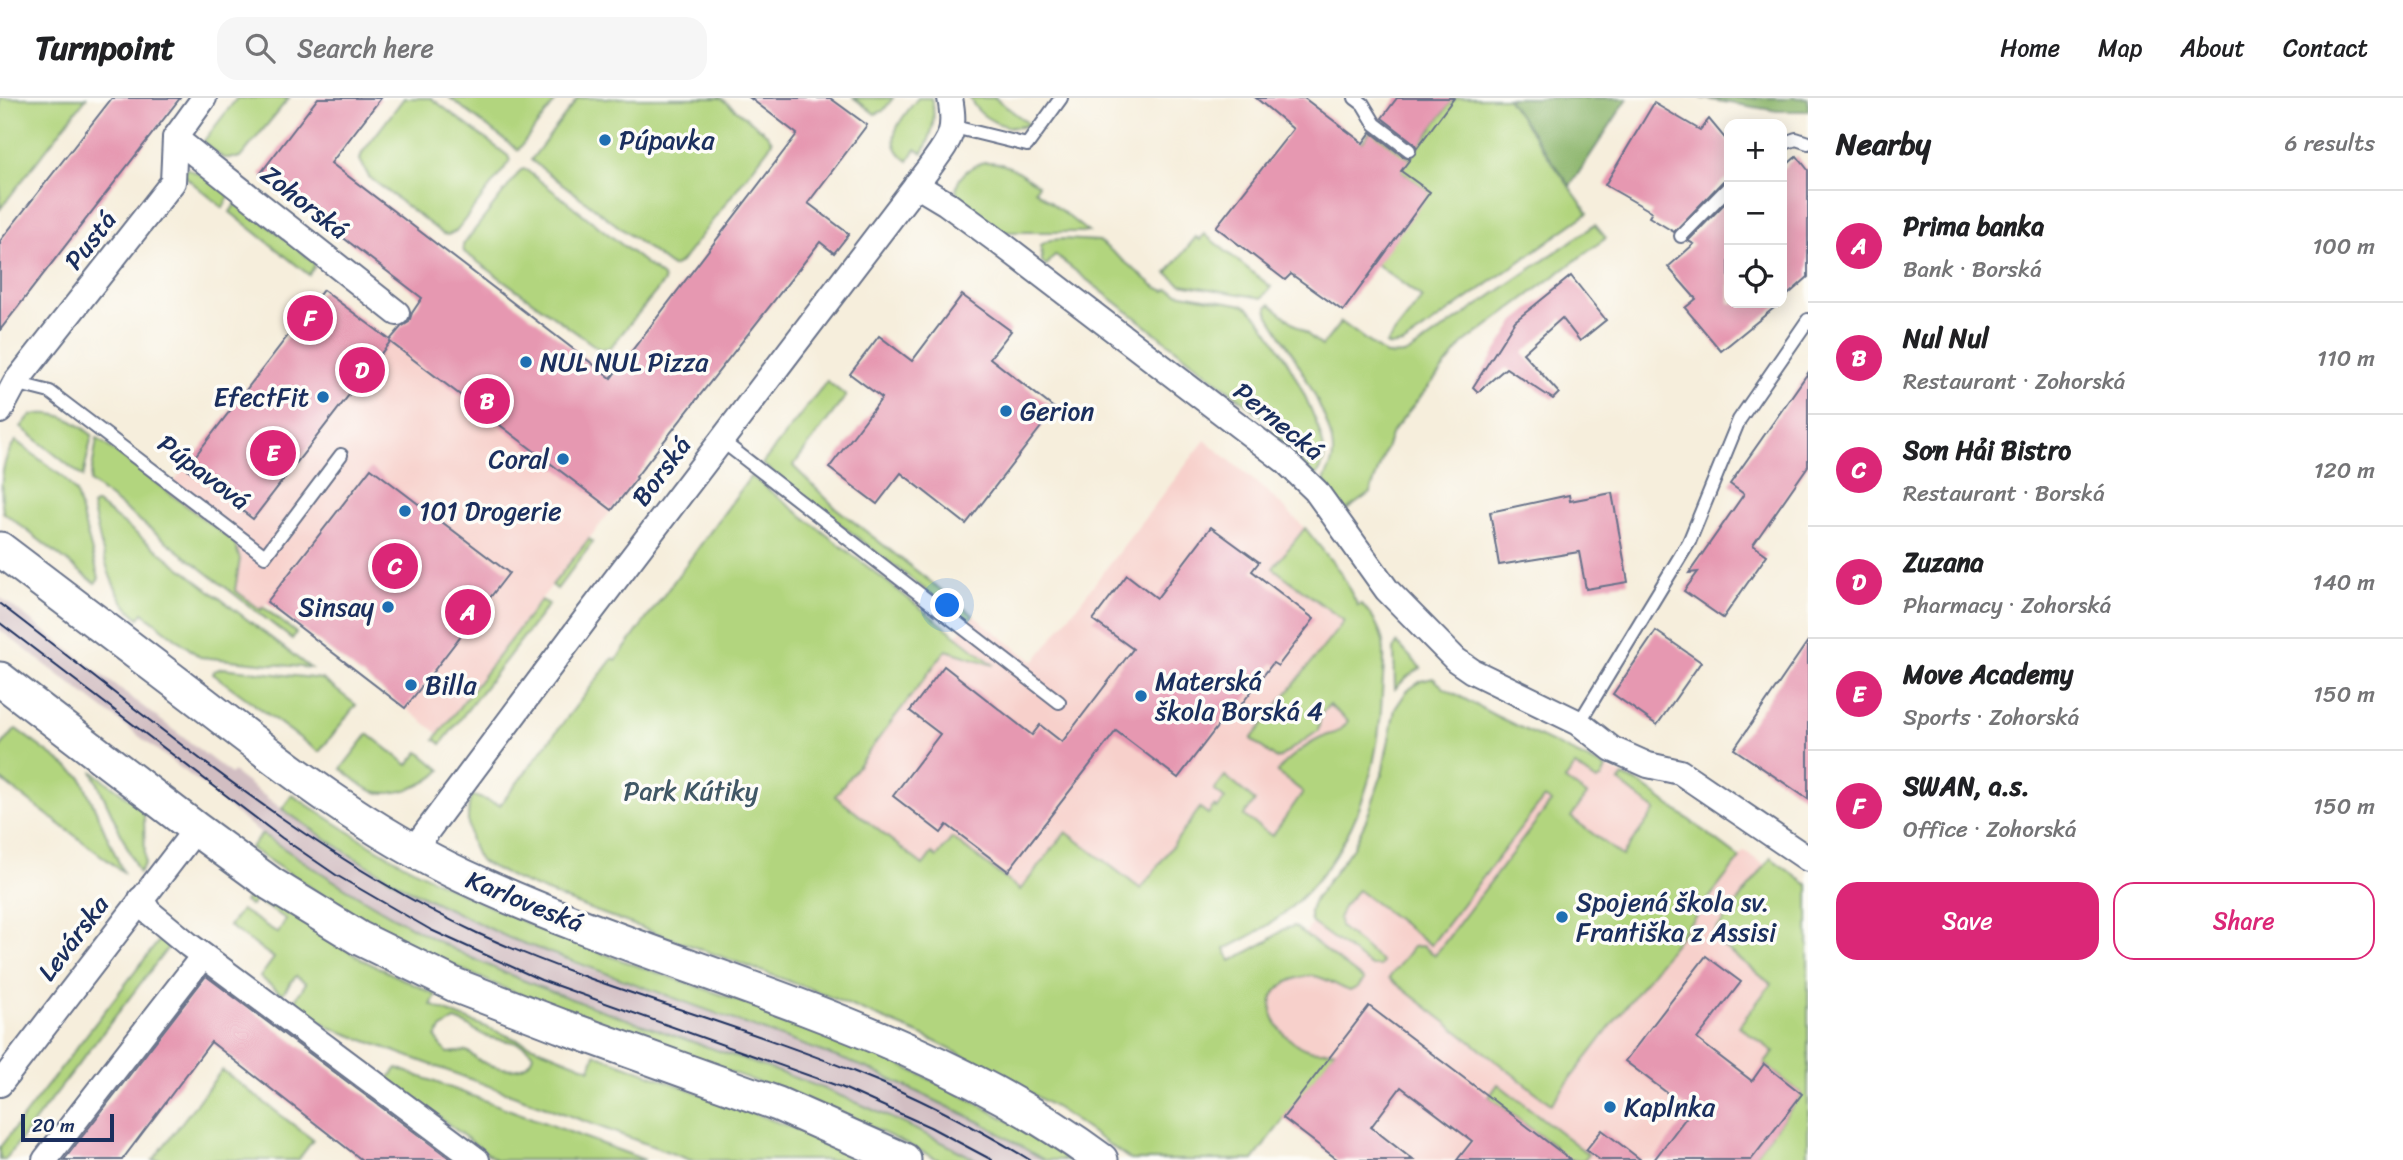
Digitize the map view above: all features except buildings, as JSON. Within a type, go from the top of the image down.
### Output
[{"type":"main road","name":"Karloveská","points":[[0,550],[305,782],[413,850],[507,896],[843,1022],[919,1055],[1046,1122],[1101,1160]]},
{"type":"main road","points":[[0,679],[196,830],[271,884],[359,938],[457,986],[778,1104],[904,1160]]},
{"type":"street","points":[[175,138],[204,98]]},
{"type":"street","points":[[950,98],[954,127]]},
{"type":"street","name":"Borská","points":[[413,850],[916,185],[945,146],[954,127]]},
{"type":"street","name":"Zohorská","points":[[175,138],[397,313]]},
{"type":"street","name":"Pustá","points":[[0,411],[8,377],[173,182],[175,138]]},
{"type":"street","name":"Pernecká","points":[[916,185],[988,234],[1285,461],[1323,499],[1387,590],[1456,660],[1472,671],[1579,723],[1612,749],[1648,765],[1680,772],[1808,859]]},
{"type":"street","name":"Levárska","points":[[0,1084],[196,830]]},
{"type":"street","points":[[141,899],[149,912],[203,956],[477,1160]]},
{"type":"street","points":[[45,1160],[203,956]]},
{"type":"lane","points":[[954,127],[1027,145],[1061,98]]},
{"type":"lane","points":[[1355,98],[1363,104],[1375,124],[1409,150]]},
{"type":"lane","points":[[1787,142],[1796,139],[1808,143]]},
{"type":"lane","points":[[1681,236],[1724,192]]},
{"type":"lane","points":[[1579,723],[1689,542],[1739,419],[1808,320]]},
{"type":"lane","name":"Púpavová","points":[[8,377],[50,392],[265,556],[341,455]]},
{"type":"lane","points":[[722,441],[1059,702]]},
{"type":"shaded area","points":[[323,290],[390,340],[414,309],[637,478],[439,734],[268,602],[261,610],[235,590],[240,559],[167,491]]},
{"type":"shaded area","name":"Materská škola Borská 4","points":[[1205,440],[1268,492],[1298,521],[1341,573],[1356,795],[1059,972],[835,796],[973,615],[1034,662]]},
{"type":"shaded area","points":[[0,597],[231,774],[233,772],[282,809],[463,917],[564,960],[869,1069],[982,1123],[1044,1160],[977,1160],[913,1127],[821,1088],[514,977],[398,921],[343,889],[262,834],[215,797],[216,795],[0,630]]},
{"type":"shaded area","name":"Spojená škola sv. Františka z Assisi","points":[[1433,678],[1444,688],[1496,716],[1641,784],[1739,857],[1744,851],[1808,895],[1808,1139],[1792,1160],[1338,1160],[1283,1118],[1270,1136],[1212,984],[1303,936],[1314,921],[1371,830],[1407,691],[1421,681]]},
{"type":"green space","points":[[0,98],[86,98],[0,209]]},
{"type":"green space","points":[[237,98],[289,98],[240,158],[223,158],[203,142]]},
{"type":"green space","points":[[404,98],[431,98],[508,156],[510,161],[456,231],[448,235],[443,234],[369,177],[360,160],[362,153]]},
{"type":"green space","points":[[450,98],[558,98],[518,150]]},
{"type":"green space","points":[[578,98],[721,98],[767,134],[772,141],[680,263],[672,267],[531,160]]},
{"type":"green space","points":[[854,98],[893,98],[883,111],[875,114]]},
{"type":"green space","points":[[918,98],[931,98],[933,126],[923,153],[916,149],[908,161],[899,153],[894,137],[901,121]]},
{"type":"green space","points":[[970,98],[995,98],[1029,124],[1013,127],[995,122],[980,112]]},
{"type":"green space","points":[[1457,98],[1507,98],[1588,213],[1403,344],[1389,346],[1386,344],[1422,298],[1376,264],[1429,192],[1362,142],[1371,130],[1410,158],[1451,102]]},
{"type":"green space","points":[[1507,98],[1628,98],[1570,186]]},
{"type":"green space","points":[[1700,98],[1808,98],[1808,111],[1777,111]]},
{"type":"green space","points":[[984,162],[1006,166],[1025,176],[1038,185],[1035,190],[1088,232],[1002,232],[957,197],[957,185],[963,175]]},
{"type":"green space","points":[[186,168],[204,176],[230,195],[223,208],[188,179],[183,173]]},
{"type":"green space","points":[[525,169],[663,277],[664,282],[610,348],[599,349],[464,252],[463,245],[521,170]]},
{"type":"green space","points":[[236,203],[240,203],[314,262],[309,275],[230,212]]},
{"type":"green space","points":[[1595,225],[1606,238],[1463,344],[1392,432],[1370,493],[1345,511],[1324,481],[1333,455],[1327,423],[1309,384],[1269,316],[1267,307],[1270,304],[1322,346],[1341,322],[1386,355],[1407,354]]},
{"type":"green space","points":[[1204,234],[1271,287],[1262,298],[1181,284],[1167,273],[1196,237],[1200,240]]},
{"type":"green space","points":[[1050,240],[1099,241],[1156,287],[1165,291],[1169,289],[1177,293],[1244,305],[1255,314],[1293,372],[1314,417],[1324,454],[1323,464],[1316,476],[1269,437],[1276,427],[1055,255],[1046,266],[1042,262],[1041,245]]},
{"type":"green space","points":[[827,381],[846,396],[793,466],[836,508],[973,615],[967,622],[762,464]]},
{"type":"green space","points":[[54,414],[67,418],[92,435],[83,477],[21,427],[30,416]]},
{"type":"green space","points":[[97,438],[234,542],[240,559],[235,590],[261,610],[263,607],[296,633],[292,639],[90,482]]},
{"type":"green space","points":[[16,441],[64,478],[76,493],[99,578],[95,583],[3,512],[2,475],[7,457]]},
{"type":"green space","name":"Park Kútiky","points":[[751,476],[994,665],[946,650],[835,796],[923,865],[932,853],[937,857],[952,838],[1020,890],[1066,832],[1141,889],[1200,808],[1208,814],[1214,806],[1217,809],[1225,799],[1214,790],[1225,776],[1255,801],[1244,816],[1272,836],[1303,792],[1277,772],[1303,748],[1338,732],[1348,721],[1329,705],[1321,714],[1318,731],[1277,759],[1251,739],[1344,621],[1273,568],[1305,528],[1341,573],[1358,606],[1362,604],[1378,626],[1384,646],[1380,725],[1368,784],[1345,839],[1310,888],[1274,921],[1225,949],[1231,961],[1284,929],[1294,926],[1364,980],[1350,991],[1323,979],[1307,976],[1291,981],[1277,990],[1271,1009],[1274,1020],[1289,1039],[1309,1050],[1336,1050],[1253,1160],[1131,1160],[1058,1109],[926,1037],[813,990],[587,908],[515,879],[480,861],[469,829],[471,795],[500,805],[613,658],[616,660]]},
{"type":"green space","points":[[95,504],[310,668],[200,657],[143,613],[139,618],[119,595],[112,581],[92,506]]},
{"type":"green space","points":[[589,539],[593,542],[557,589],[552,585]]},
{"type":"green space","points":[[541,600],[549,604],[441,744],[435,739]]},
{"type":"green space","points":[[1397,643],[1421,668],[1395,689],[1394,648]]},
{"type":"green space","points":[[222,668],[322,679],[356,705],[319,752],[213,674]]},
{"type":"green space","points":[[1433,678],[1444,688],[1496,716],[1606,768],[1602,778],[1597,781],[1575,766],[1565,780],[1587,795],[1571,817],[1622,856],[1655,810],[1619,782],[1623,776],[1641,784],[1740,858],[1551,1104],[1389,978],[1413,947],[1423,946],[1435,955],[1551,802],[1544,798],[1431,945],[1358,890],[1343,907],[1339,922],[1341,928],[1380,960],[1380,966],[1371,966],[1311,920],[1310,911],[1315,899],[1353,847],[1367,818],[1382,774],[1395,709],[1407,691],[1421,681]]},
{"type":"green space","points":[[16,729],[81,777],[123,872],[0,779],[0,747]]},
{"type":"green space","points":[[368,734],[408,765],[419,752],[441,770],[427,781],[407,790],[386,793],[368,789],[341,769]]},
{"type":"green space","points":[[92,771],[138,805],[144,815],[145,863],[139,873]]},
{"type":"green space","points":[[292,795],[374,847],[471,898],[579,944],[773,1013],[862,1048],[990,1110],[1071,1160],[1044,1160],[982,1123],[869,1069],[509,938],[408,889],[350,855],[282,809]]},
{"type":"green space","points":[[262,834],[385,912],[448,947],[592,1007],[824,1089],[977,1160],[939,1160],[844,1114],[503,988],[402,943],[337,905],[250,848]]},
{"type":"green space","points":[[1771,858],[1808,885],[1808,1160],[1751,1160],[1802,1094],[1764,1064],[1774,1052],[1739,1026],[1771,984],[1711,937]]},
{"type":"green space","points":[[252,890],[363,960],[436,995],[431,1005],[590,1069],[595,1054],[828,1141],[866,1160],[690,1160],[331,1028],[293,1003],[306,983],[296,976],[282,994],[260,977],[274,958],[229,926],[241,910],[278,933],[286,919],[255,900],[251,906],[244,902]],"holes":[[[455,1020],[486,1036],[523,1045],[533,1054],[530,1061],[525,1066],[511,1069],[480,1061],[467,1051],[448,1053],[436,1037],[441,1029]]]},
{"type":"green space","points":[[161,938],[170,945],[5,1160],[0,1160],[0,1147]]},
{"type":"green space","points":[[397,1068],[645,1160],[496,1160],[388,1079]]},
{"type":"green space","points":[[222,1070],[313,1140],[298,1160],[153,1160]]},
{"type":"green space","points":[[1498,1084],[1588,1154],[1584,1160],[1546,1160],[1555,1147],[1489,1097]]},
{"type":"tram line","points":[[0,604],[230,781],[350,863],[412,900],[523,953],[878,1081],[944,1112],[1030,1160]]},
{"type":"tram line","points":[[0,623],[282,838],[336,875],[431,930],[541,980],[841,1087],[930,1127],[992,1160]]},
{"type":"place","name":"Púpavka","points":[[605,140]]},
{"type":"place","name":"SWAN, a.s.","points":[[310,318]]},
{"type":"place","name":"NUL NUL Pizza","points":[[526,362]]},
{"type":"place","name":"Zuzana","points":[[362,370]]},
{"type":"place","name":"EfectFit","points":[[323,397]]},
{"type":"place","name":"Nul Nul","points":[[487,401]]},
{"type":"place","name":"Gerion","points":[[1006,411]]},
{"type":"place","name":"Move Academy","points":[[273,453]]},
{"type":"place","name":"Coral","points":[[563,459]]},
{"type":"place","name":"101 Drogerie","points":[[405,511]]},
{"type":"place","name":"Sơn Hải Bistro","points":[[395,566]]},
{"type":"place","name":"Sinsay","points":[[388,607]]},
{"type":"place","name":"Prima banka","points":[[468,612]]},
{"type":"place","name":"Billa","points":[[411,685]]},
{"type":"place","name":"Materská škola Borská 4","points":[[1141,696]]},
{"type":"place","name":"Spojená škola sv. Františka z Assisi","points":[[1562,917]]},
{"type":"place","name":"Kaplnka","points":[[1610,1107]]}]
